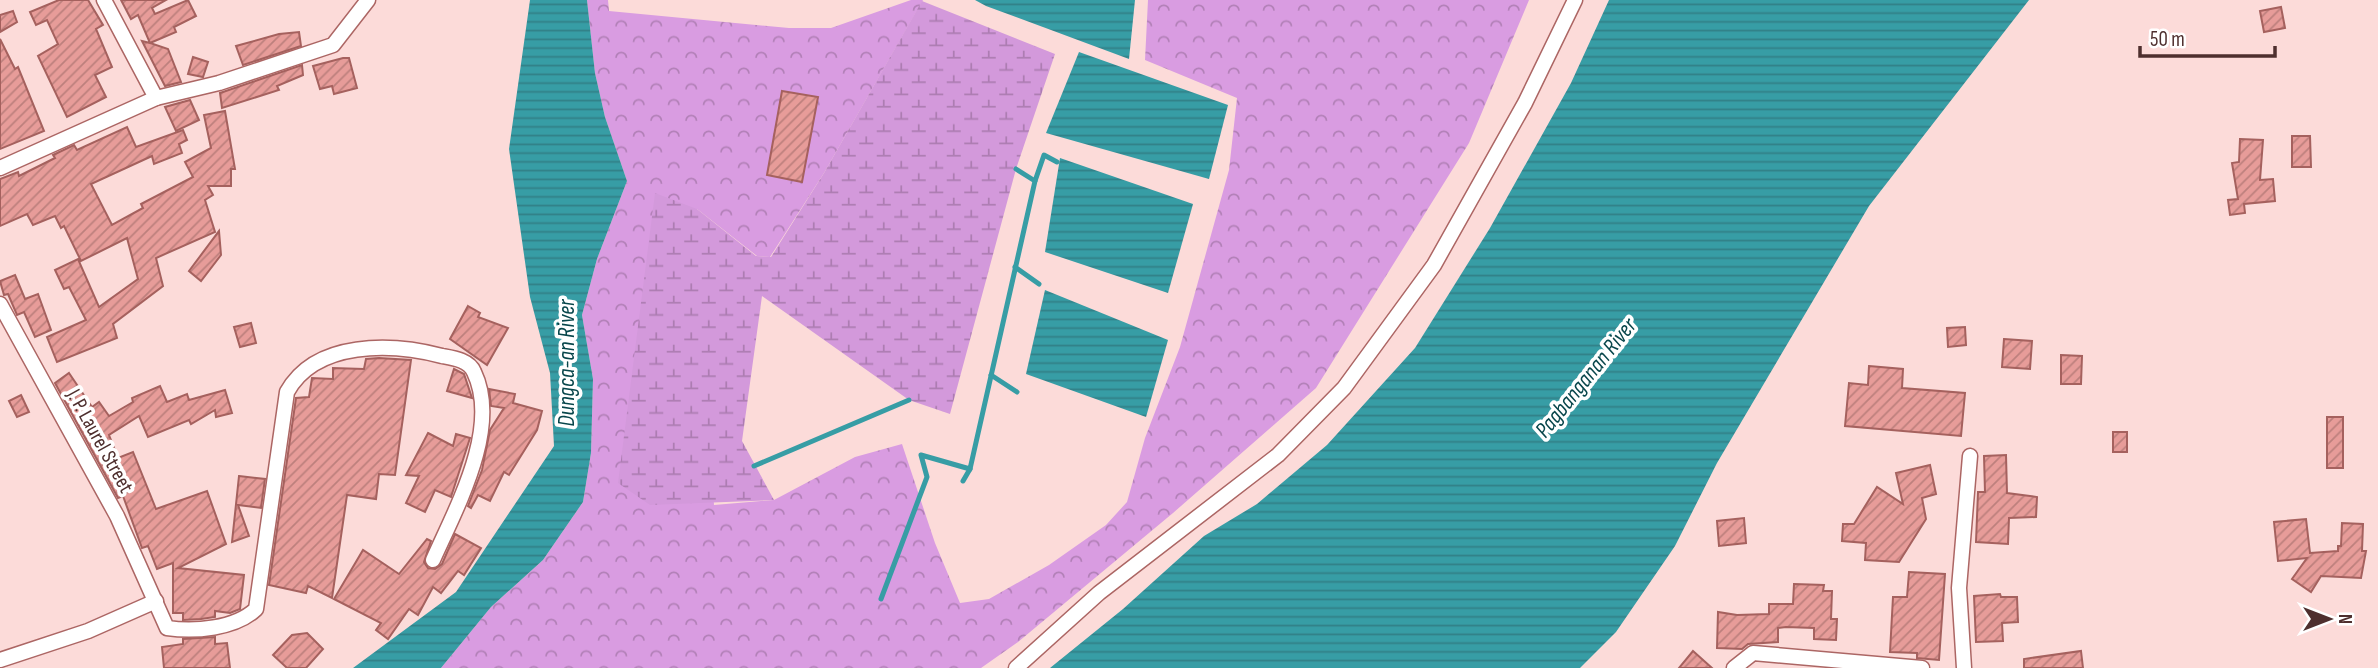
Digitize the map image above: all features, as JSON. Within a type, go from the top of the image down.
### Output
[{"type":"street","points":[[104,0],[156,98]]},
{"type":"street","points":[[0,168],[156,98],[219,83],[334,45],[368,0]]},
{"type":"street","points":[[1016,668],[1099,593],[1278,455],[1344,388],[1434,265],[1525,103],[1575,0]]},
{"type":"street","name":"J. P. Laurel Street","points":[[0,304],[117,516],[167,628],[178,630],[229,625],[248,617],[256,609],[287,392],[295,377],[344,352],[372,346],[411,348],[461,360],[473,369],[478,385],[481,437],[433,560]]},
{"type":"street","points":[[1964,668],[1959,588],[1970,456]]},
{"type":"street","points":[[0,660],[88,631],[156,601]]},
{"type":"street","points":[[1734,668],[1746,656],[1759,653],[1922,668]]},
{"type":"green space","points":[[587,0],[608,0],[609,11],[789,28],[831,28],[911,0],[923,0],[824,173],[770,257],[757,256],[697,209],[714,505],[774,500],[855,457],[902,444],[935,543],[960,603],[989,599],[1049,565],[1106,525],[1127,502],[1145,438],[1180,347],[1229,170],[1237,98],[1145,60],[1148,0],[1529,0],[1469,143],[1316,388],[1173,513],[1018,642],[981,668],[441,668],[491,607],[543,560],[583,502],[591,453],[593,379],[582,315],[597,259],[627,181],[605,117],[595,73]]},
{"type":"green space","points":[[922,1],[1055,54],[1016,169],[950,414],[909,400],[762,296],[742,441],[774,500],[650,505],[618,483],[655,193],[697,209],[756,256],[771,257],[824,173]]},
{"type":"water","name":"Dungca-an River","points":[[530,0],[587,0],[595,73],[605,117],[627,181],[597,259],[582,315],[593,379],[591,453],[583,502],[543,560],[491,607],[441,668],[353,668],[456,592],[554,446],[550,373],[530,297],[509,149]]},
{"type":"water","points":[[975,0],[1135,0],[1129,59],[986,6]]},
{"type":"water","name":"Pagbanganan River","points":[[1609,0],[2029,0],[1869,206],[1717,463],[1675,546],[1616,632],[1580,668],[1050,668],[1123,609],[1204,536],[1257,504],[1327,445],[1415,348],[1490,228],[1571,83]]},
{"type":"water","points":[[1079,52],[1228,105],[1209,179],[1046,133]]},
{"type":"water","points":[[1060,158],[1193,204],[1168,293],[1045,252]]},
{"type":"water","points":[[1045,290],[1168,340],[1146,417],[1026,374]]},
{"type":"building","points":[[59,0],[88,0],[103,25],[96,29],[112,67],[95,75],[106,97],[67,117],[38,56],[58,44],[47,20],[36,25],[30,12]]},
{"type":"building","points":[[121,0],[166,0],[152,8],[155,14],[188,0],[196,16],[174,27],[176,32],[150,43],[138,15],[131,19]]},
{"type":"building","points":[[2281,7],[2285,28],[2264,32],[2260,11]]},
{"type":"building","points":[[13,11],[17,22],[0,32],[0,15]]},
{"type":"building","points":[[299,32],[301,46],[243,65],[236,46],[279,34]]},
{"type":"building","points":[[0,39],[15,69],[18,67],[44,131],[0,149]]},
{"type":"building","points":[[142,41],[168,49],[181,82],[165,86]]},
{"type":"building","points":[[193,57],[208,62],[203,77],[188,74]]},
{"type":"building","points":[[349,58],[357,88],[334,94],[332,86],[320,89],[313,66]]},
{"type":"building","points":[[302,65],[303,75],[277,86],[279,90],[222,108],[220,93]]},
{"type":"building","points":[[782,91],[818,97],[802,182],[767,175]]},
{"type":"building","points":[[190,100],[199,120],[176,131],[165,107]]},
{"type":"building","points":[[225,111],[235,169],[231,169],[231,186],[208,186],[213,195],[205,200],[215,232],[156,258],[163,286],[113,324],[117,338],[57,362],[47,337],[86,320],[69,287],[64,289],[55,270],[78,259],[99,307],[138,279],[127,238],[81,261],[64,226],[61,228],[55,216],[33,225],[27,214],[0,226],[0,179],[18,172],[19,176],[74,145],[77,150],[127,127],[136,147],[183,130],[187,140],[179,144],[182,153],[154,164],[152,156],[91,184],[112,225],[143,208],[141,204],[193,177],[185,162],[211,148],[204,115]]},
{"type":"building","points":[[2292,136],[2310,136],[2311,167],[2292,167]]},
{"type":"building","points":[[2240,139],[2263,140],[2260,180],[2273,179],[2275,201],[2244,204],[2245,213],[2230,215],[2228,200],[2238,199],[2232,163],[2239,162]]},
{"type":"building","points":[[219,231],[221,255],[201,281],[189,271]]},
{"type":"building","points":[[15,275],[25,299],[38,294],[51,330],[35,337],[24,312],[17,315],[8,294],[4,295],[0,281]]},
{"type":"building","points":[[468,306],[480,313],[478,317],[508,328],[487,365],[450,339]]},
{"type":"building","points":[[251,323],[256,343],[240,347],[234,327]]},
{"type":"building","points":[[1965,327],[1966,345],[1948,347],[1947,328]]},
{"type":"building","points":[[2004,339],[2032,341],[2030,369],[2002,367]]},
{"type":"building","points":[[2061,355],[2082,356],[2081,384],[2061,384]]},
{"type":"building","points":[[366,359],[411,360],[395,475],[379,474],[376,499],[347,495],[332,598],[308,586],[306,593],[269,585],[296,398],[309,397],[312,378],[333,379],[333,368],[364,369]]},
{"type":"building","points":[[1869,366],[1903,369],[1902,388],[1965,393],[1961,436],[1845,426],[1849,383],[1868,385]]},
{"type":"building","points":[[454,369],[464,374],[472,398],[447,391]]},
{"type":"building","points":[[69,373],[92,407],[99,402],[109,416],[133,402],[132,398],[160,386],[167,402],[187,394],[189,400],[225,390],[232,413],[216,417],[215,410],[191,424],[189,420],[148,437],[139,416],[109,435],[118,458],[133,452],[156,509],[207,491],[226,544],[178,568],[244,575],[240,609],[230,613],[215,611],[215,617],[201,619],[183,620],[183,613],[173,613],[173,563],[157,569],[148,546],[142,548],[123,496],[118,498],[55,383]]},
{"type":"building","points":[[489,389],[515,394],[513,403],[542,411],[537,430],[509,475],[504,472],[490,501],[478,495],[471,508],[468,506],[482,470],[490,430],[504,408],[491,406]]},
{"type":"building","points":[[21,395],[29,412],[17,417],[9,401]]},
{"type":"building","points":[[2327,417],[2343,417],[2343,468],[2327,468]]},
{"type":"building","points":[[2113,432],[2127,432],[2127,452],[2113,452]]},
{"type":"building","points":[[428,433],[453,446],[456,434],[470,438],[451,497],[435,490],[425,512],[406,503],[419,476],[406,475]]},
{"type":"building","points":[[2006,455],[2007,493],[2037,497],[2036,517],[2009,518],[2008,544],[1976,542],[1978,492],[1985,492],[1984,456]]},
{"type":"building","points":[[1930,465],[1936,494],[1922,498],[1926,519],[1899,562],[1865,560],[1866,543],[1842,541],[1843,524],[1854,524],[1877,487],[1903,504],[1896,473]]},
{"type":"building","points":[[239,476],[265,479],[261,508],[238,505],[249,536],[232,542]]},
{"type":"building","points":[[1744,518],[1746,543],[1719,546],[1717,521]]},
{"type":"building","points":[[2306,519],[2310,553],[2338,551],[2338,546],[2341,546],[2342,523],[2363,524],[2362,551],[2366,551],[2361,578],[2321,576],[2311,592],[2292,579],[2307,558],[2278,561],[2274,522]]},
{"type":"building","points":[[455,534],[481,548],[464,575],[458,571],[441,593],[433,587],[418,615],[409,609],[388,639],[376,630],[381,623],[334,599],[363,550],[399,574],[427,539],[431,541],[424,562],[428,568],[435,569],[442,564]]},
{"type":"building","points":[[1909,572],[1945,574],[1939,660],[1917,658],[1917,653],[1890,652],[1893,597],[1907,597]]},
{"type":"building","points":[[1794,584],[1824,585],[1823,591],[1832,591],[1831,619],[1837,619],[1836,640],[1814,639],[1814,628],[1786,627],[1778,628],[1778,642],[1748,644],[1742,649],[1717,648],[1718,612],[1737,615],[1769,614],[1769,604],[1793,604]]},
{"type":"building","points":[[2000,594],[2001,597],[2017,597],[2018,622],[2002,623],[2003,641],[1976,642],[1974,596]]},
{"type":"building","points":[[307,633],[323,649],[306,668],[287,668],[273,655],[292,635]]},
{"type":"building","points":[[215,637],[215,644],[227,643],[230,668],[164,668],[162,647],[183,644],[183,639]]},
{"type":"building","points":[[1693,651],[1712,668],[1679,668]]},
{"type":"building","points":[[2081,651],[2083,668],[2024,668],[2024,659]]},
{"type":"waterway","points":[[1035,181],[1044,155],[1057,162]]},
{"type":"waterway","points":[[881,599],[927,477],[921,455],[970,469],[1035,181],[1016,169]]},
{"type":"waterway","points":[[1015,267],[1039,284]]},
{"type":"waterway","points":[[991,375],[1017,392]]},
{"type":"waterway","points":[[754,466],[909,400]]},
{"type":"waterway","points":[[963,481],[970,469]]}]
